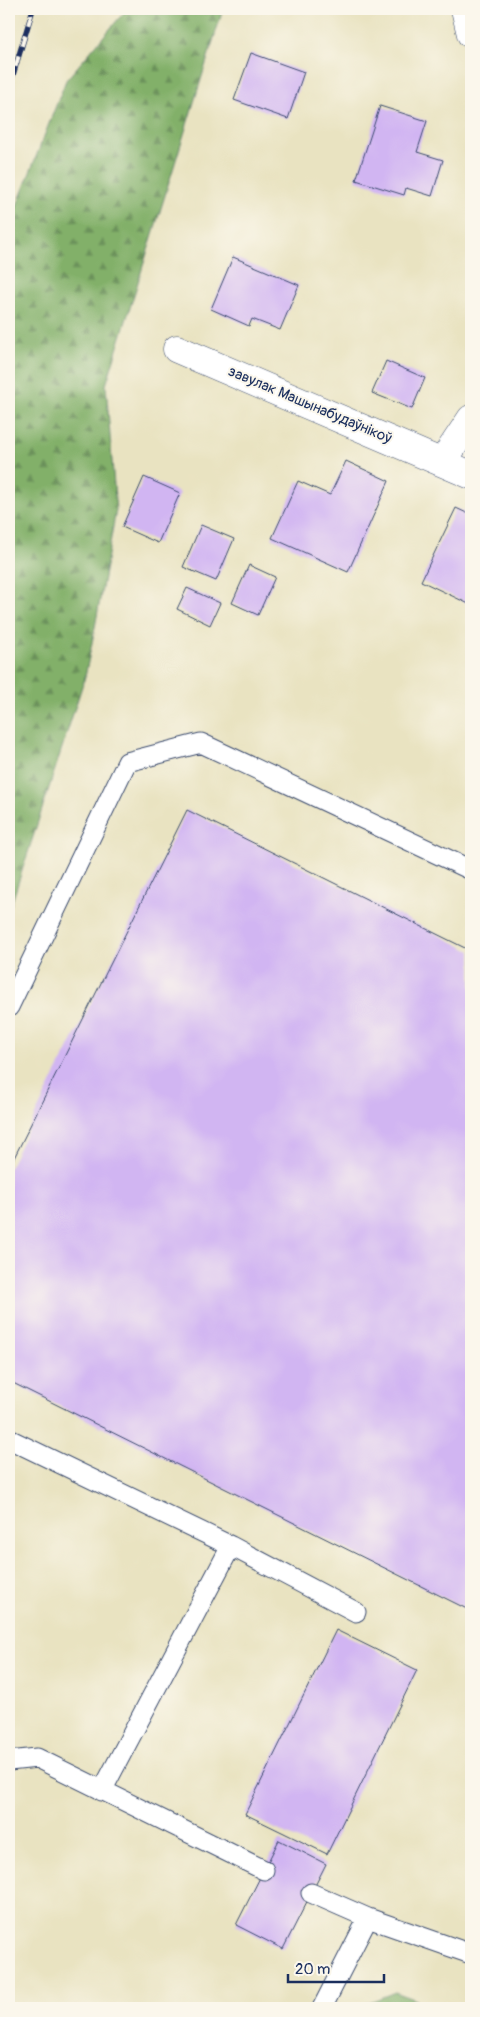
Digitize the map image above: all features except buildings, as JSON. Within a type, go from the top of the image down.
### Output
[{"type":"street","points":[[465,9],[471,34]]},
{"type":"street","name":"завулак Машынабудаўнікоў","points":[[177,349],[443,461],[471,475]]},
{"type":"street","points":[[443,461],[471,419]]},
{"type":"lane","points":[[9,1007],[127,762],[201,743],[471,870]]},
{"type":"lane","points":[[9,1439],[231,1546],[356,1612]]},
{"type":"lane","points":[[102,1791],[231,1546]]},
{"type":"lane","points":[[9,1761],[37,1758],[264,1870]]},
{"type":"lane","points":[[311,1893],[368,1918],[471,1954]]},
{"type":"lane","points":[[322,2008],[368,1918]]},
{"type":"green space","points":[[127,9],[223,9],[106,385],[116,510],[94,633],[85,677],[9,911],[9,226],[66,80]]},
{"type":"green space","points":[[395,1992],[428,2004],[429,2008],[359,2008],[362,2005]]},
{"type":"railway","points":[[9,88],[33,9]]}]
